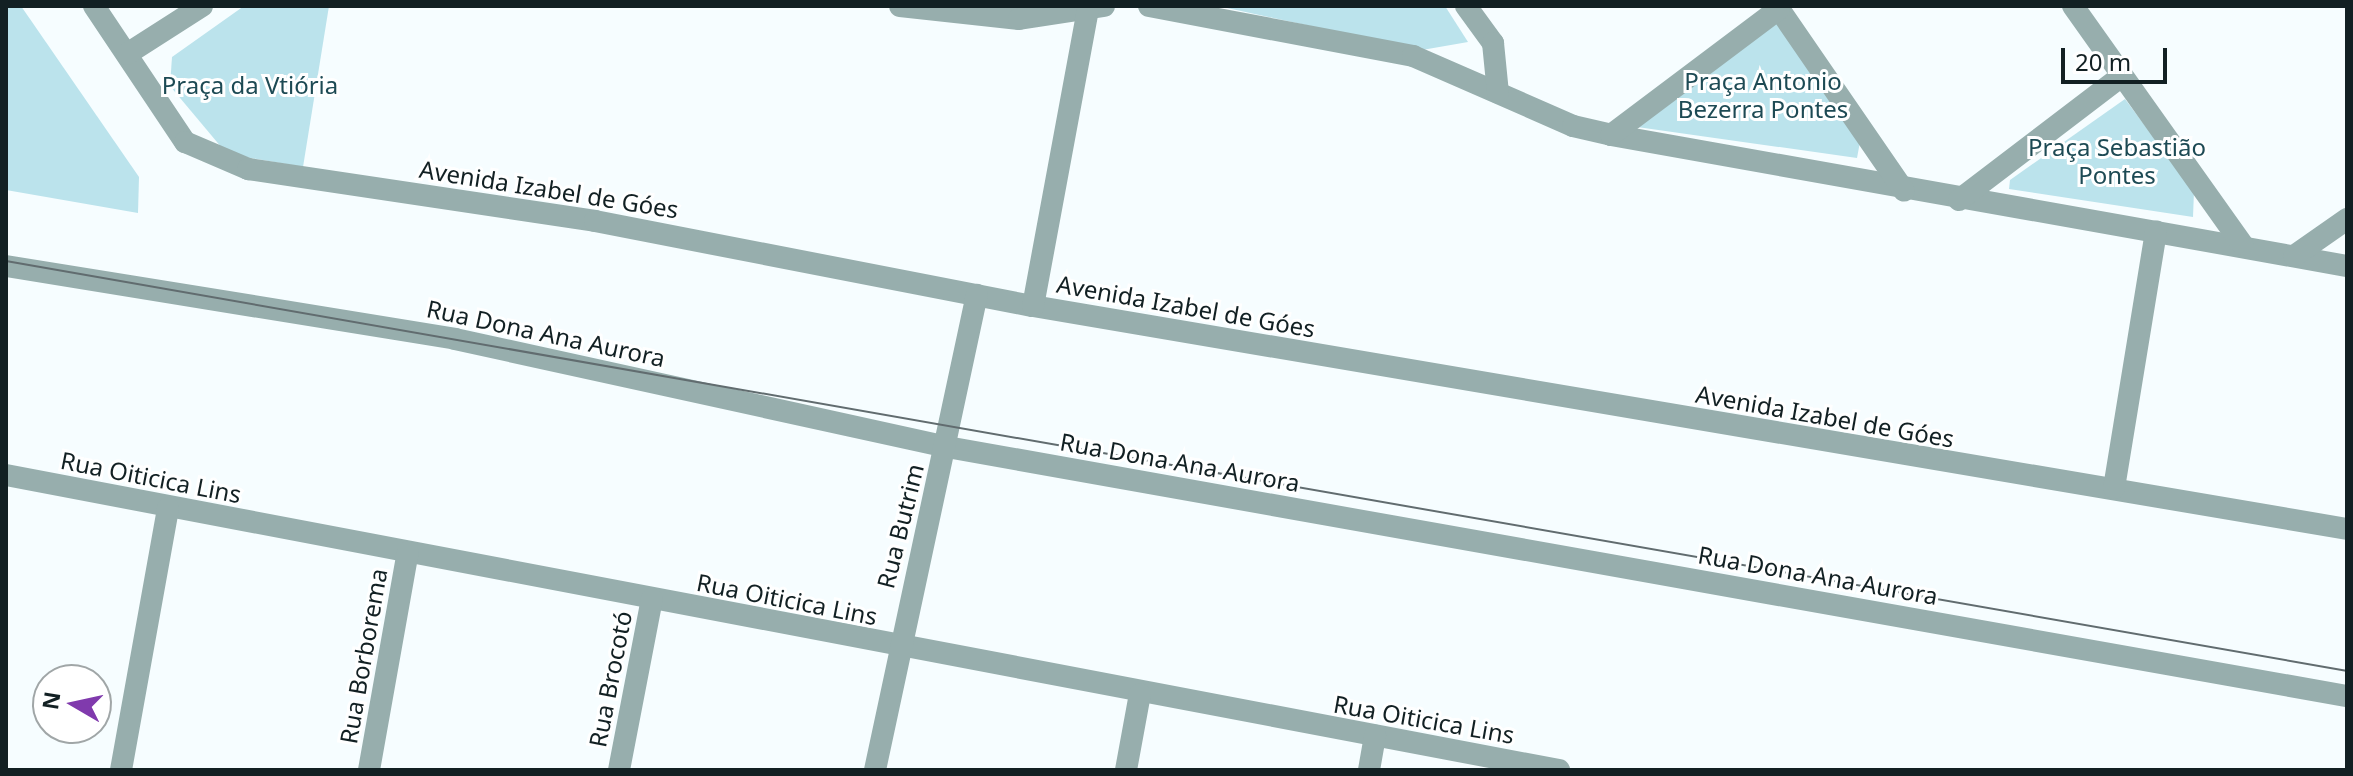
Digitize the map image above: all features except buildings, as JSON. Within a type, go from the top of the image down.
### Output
[{"type":"street","name":"Avenida Izabel de Góes","points":[[94,6],[185,142],[211,159],[595,221],[1033,306],[2347,529]]},
{"type":"street","points":[[127,54],[202,6]]},
{"type":"street","points":[[900,6],[1019,19],[1096,8],[1033,306]]},
{"type":"street","points":[[1149,6],[1413,56],[1498,93],[1611,135],[1904,191],[2242,244],[2347,266]]},
{"type":"street","points":[[1466,6],[1493,43],[1498,93]]},
{"type":"street","points":[[2073,6],[2242,244]]},
{"type":"street","points":[[1611,135],[1778,8],[1904,191]]},
{"type":"street","points":[[1959,200],[2122,76]]},
{"type":"street","points":[[2294,256],[2347,219]]},
{"type":"street","points":[[2114,488],[2156,231]]},
{"type":"street","name":"Rua Dona Ana Aurora","points":[[6,266],[455,339],[947,447],[2347,696]]},
{"type":"street","name":"Rua Butrim","points":[[875,770],[897,647],[947,447],[977,295]]},
{"type":"street","name":"Rua Oiticica Lins","points":[[6,475],[1140,694],[1559,770]]},
{"type":"street","points":[[121,770],[168,508]]},
{"type":"street","name":"Rua Borborema","points":[[369,770],[408,552]]},
{"type":"street","name":"Rua Brocotó","points":[[619,770],[652,599]]},
{"type":"street","points":[[1126,770],[1140,694]]},
{"type":"street","points":[[1369,770],[1375,736]]},
{"type":"green space","points":[[6,6],[21,6],[139,177],[138,213],[6,190]]},
{"type":"green space","name":"Praça da Vtiória","points":[[244,6],[329,6],[303,167],[227,154],[170,86],[172,57]]},
{"type":"green space","points":[[1218,6],[1445,6],[1468,42],[1422,50]]},
{"type":"green space","name":"Praça Antonio Bezerra Pontes","points":[[1775,19],[1860,142],[1857,158],[1630,126]]},
{"type":"green space","name":"Praça Sebastião Pontes","points":[[2125,99],[2194,191],[2193,217],[2009,189],[2010,180]]},
{"type":"tram line","points":[[6,261],[2347,671]]}]
